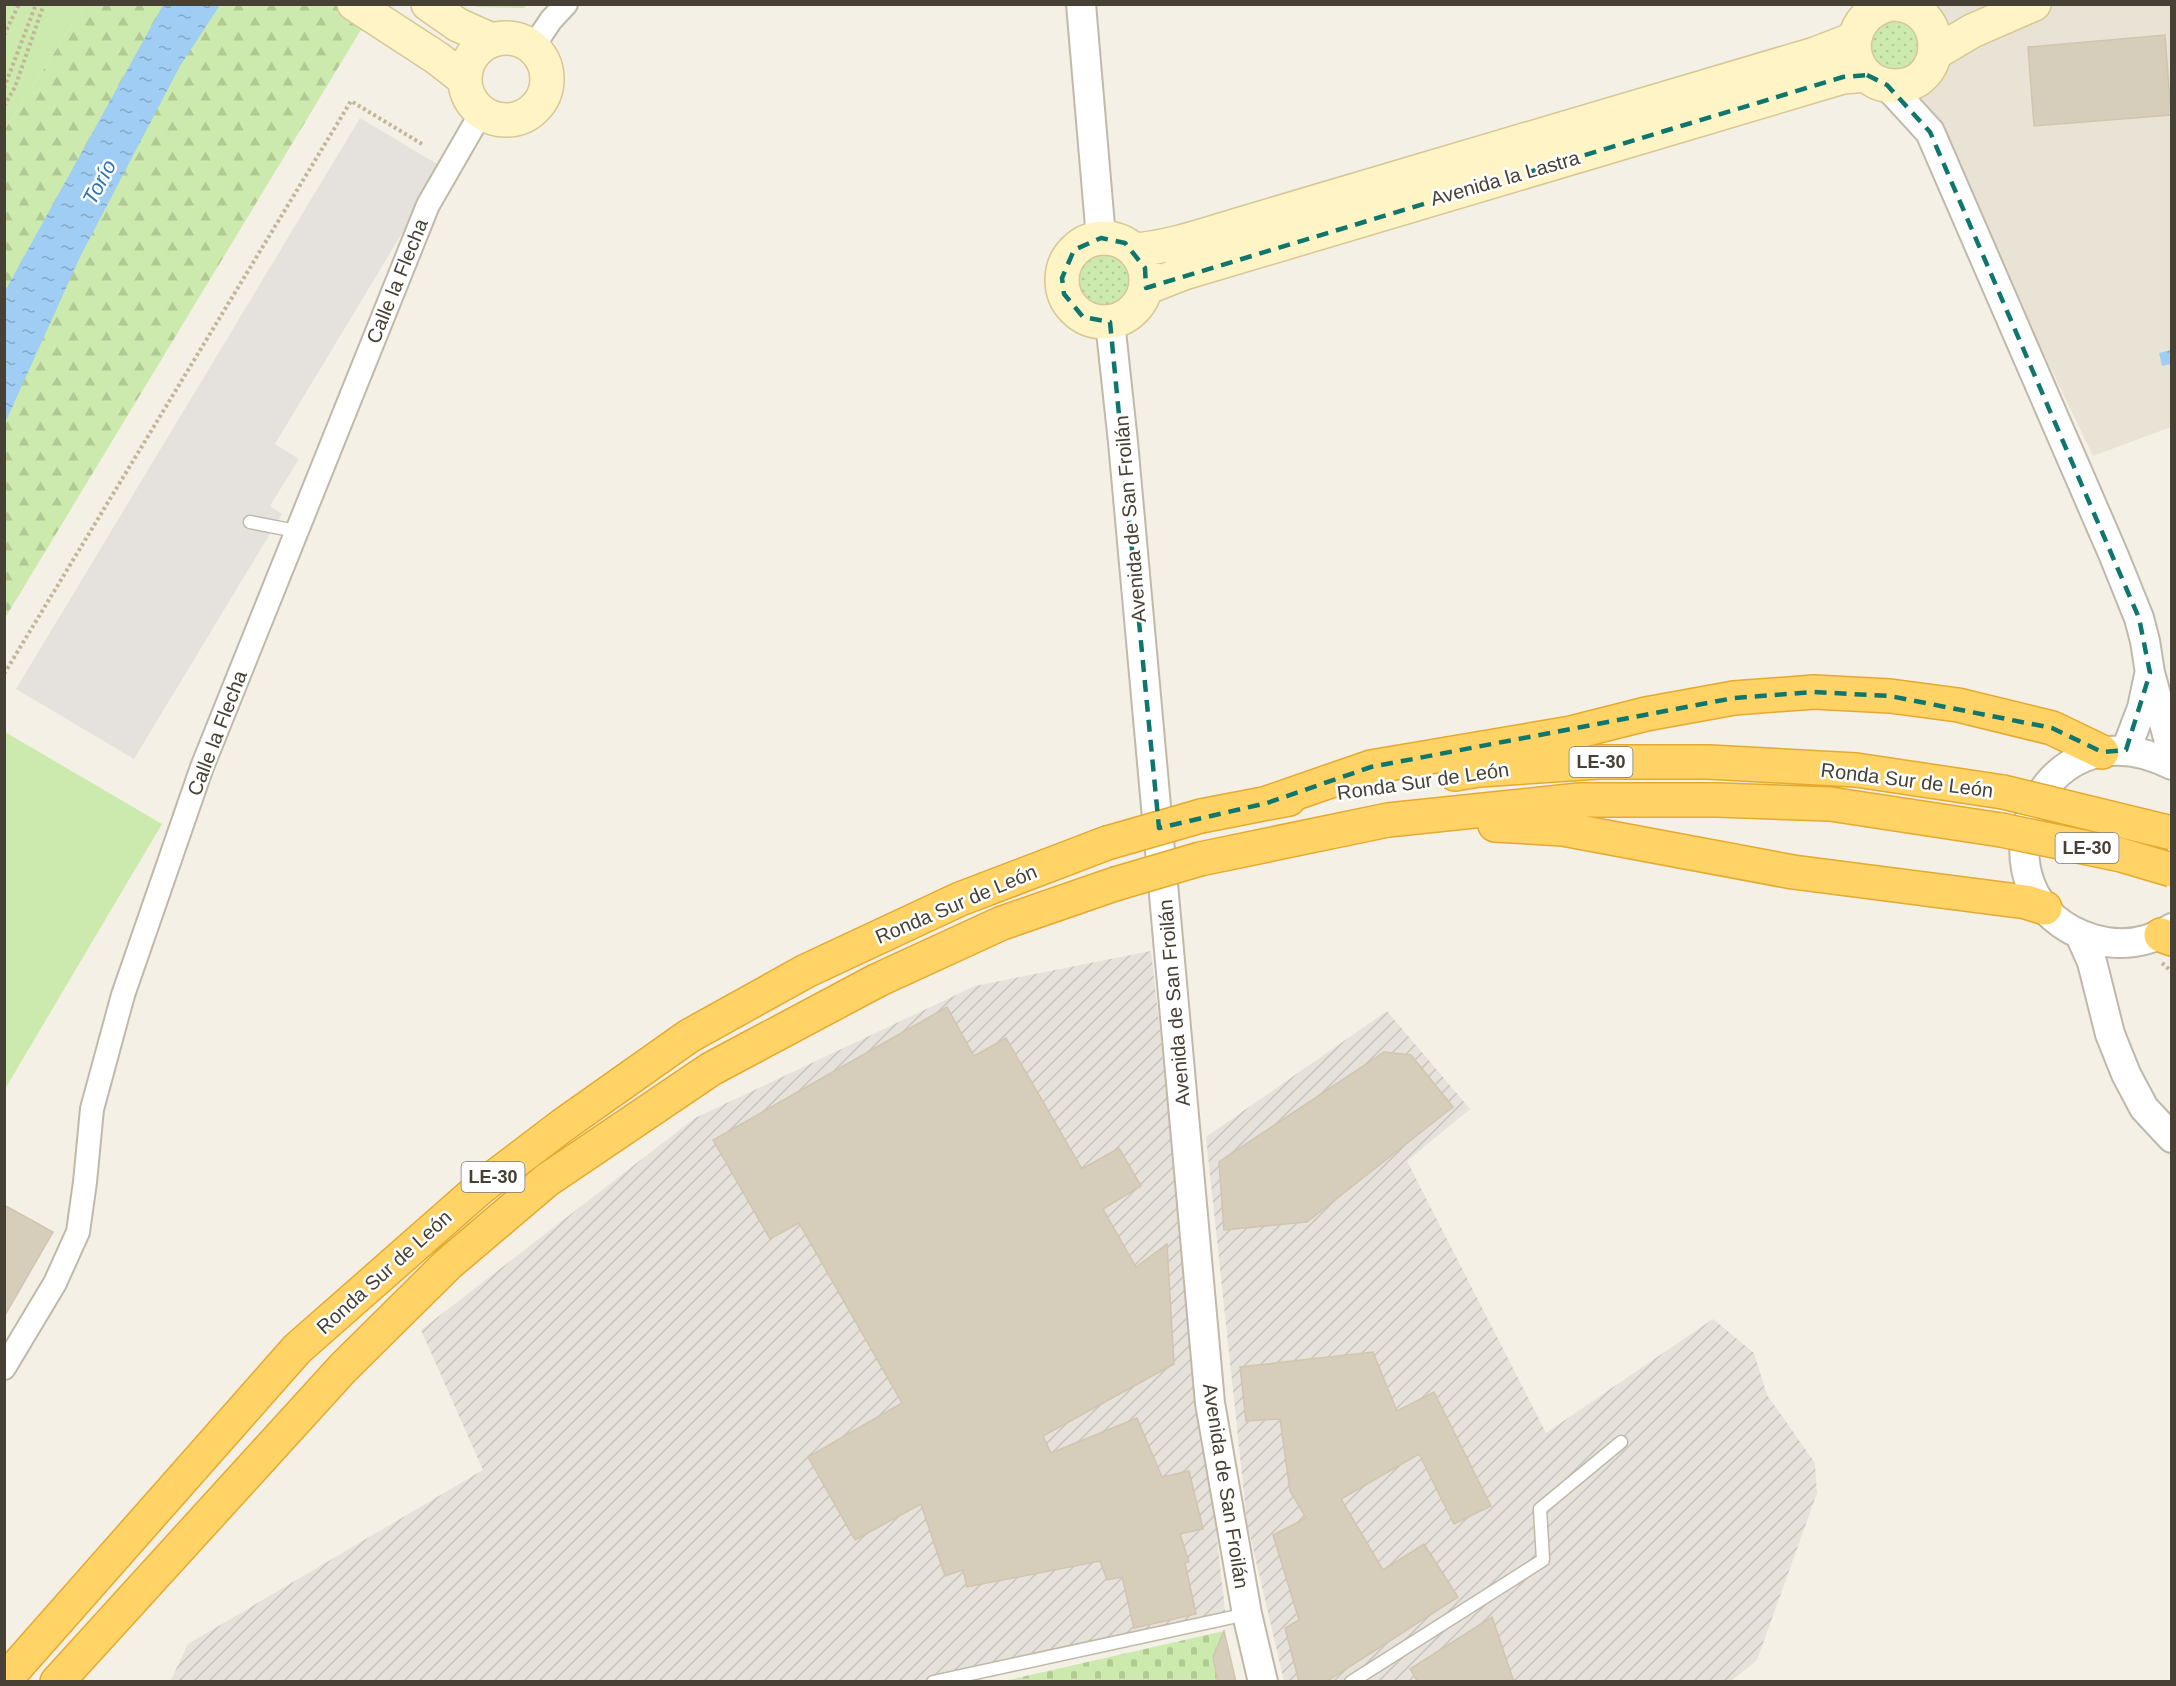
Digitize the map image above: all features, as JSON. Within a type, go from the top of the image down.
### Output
[{"type":"highway","points":[[1267,803],[1371,767],[1571,733],[1646,714],[1734,698],[1814,692],[1890,696],[1958,705],[2052,728],[2114,751]]},
{"type":"highway","name":"Ronda Sur de León","points":[[4,1681],[297,1349],[480,1188],[563,1125],[689,1035],[806,971],[960,899],[1107,843],[1201,816],[1267,803],[1479,770],[1598,762],[1709,762],[1856,770],[2003,792],[2172,833]]},
{"type":"highway","name":"Ronda Sur de León","points":[[57,1682],[343,1368],[448,1264],[547,1180],[711,1069],[878,980],[1002,923],[1200,859],[1388,820],[1579,800],[1717,800],[1830,804],[2001,830],[2121,855],[2172,870]]},
{"type":"highway","points":[[1388,820],[1563,828],[1793,872],[2026,902],[2045,908]]},
{"type":"main road","points":[[428,4],[458,25],[492,40]]},
{"type":"main road","points":[[1980,4],[1965,12],[1945,16],[1903,7],[1871,12],[1860,21],[1854,52],[1858,64],[1877,80],[1898,86],[1909,83],[1918,79],[1931,62],[1964,36],[2034,4]]},
{"type":"main road","points":[[1903,7],[1931,27],[1935,39],[1931,62]]},
{"type":"main road","points":[[365,11],[437,58],[464,79]]},
{"type":"main road","name":"Avenida la Lastra","points":[[1134,250],[1150,249],[1178,242],[1815,54],[1860,21]]},
{"type":"main road","points":[[502,37],[513,38],[533,47],[546,68],[546,91],[534,110],[514,120],[502,120],[481,112],[472,104],[466,92],[464,79],[471,55],[480,46],[502,37]]},
{"type":"main road","name":"Avenida la Lastra","points":[[1146,288],[1184,273],[1843,77],[1877,80]]},
{"type":"main road","points":[[1101,238],[1125,243],[1134,250],[1145,268],[1146,288],[1139,304],[1126,316],[1110,322],[1096,321],[1072,308],[1064,294],[1062,278],[1066,262],[1074,250],[1087,241],[1101,238]]},
{"type":"street","points":[[533,47],[551,20],[566,4]]},
{"type":"street","points":[[1081,4],[1101,238]]},
{"type":"street","points":[[1930,132],[1931,62]]},
{"type":"street","points":[[1877,80],[1930,132],[2139,618],[2150,673],[2172,752]]},
{"type":"street","name":"Calle la Flecha","points":[[4,1368],[55,1283],[78,1232],[92,1109],[123,995],[202,767],[428,205],[481,112]]},
{"type":"street","name":"Avenida de San Froilán","points":[[1110,322],[1129,500],[1210,1403],[1247,1614],[1263,1682]]},
{"type":"street","points":[[2114,751],[2142,708],[2150,673]]},
{"type":"street","points":[[2168,934],[2126,943],[2102,942],[2080,935],[2055,919],[2032,887],[2025,863],[2024,838],[2029,814],[2041,792],[2057,773],[2079,759],[2114,751],[2152,755],[2172,765]]},
{"type":"street","points":[[2080,935],[2092,962],[2110,1034],[2126,1074],[2144,1108],[2172,1138]]},
{"type":"street","points":[[2101,996],[2126,943]]},
{"type":"lane","points":[[250,522],[296,531]]},
{"type":"lane","points":[[1351,1682],[1544,1560],[1540,1509],[1621,1442]]},
{"type":"lane","points":[[933,1682],[1247,1614]]},
{"type":"path","points":[[4,35],[19,4]]},
{"type":"path","points":[[4,88],[36,4]]},
{"type":"path","points":[[4,106],[15,87],[44,4]]},
{"type":"path","points":[[4,674],[351,101],[422,144]]},
{"type":"highlighted area","points":[[1867,75],[1887,85],[1930,132],[2139,618],[2150,673],[2126,750],[2102,752],[2052,728],[1890,696],[1814,692],[1734,698],[1371,767],[1267,803],[1159,828],[1110,322],[1083,317],[1064,294],[1062,278],[1074,250],[1101,238],[1125,243],[1145,268],[1146,288],[1843,77]]},
{"type":"shaded area","points":[[1876,5],[2171,5],[2171,427],[2093,456]]},
{"type":"shaded area","points":[[360,118],[442,167],[275,444],[299,459],[270,506],[282,514],[134,759],[16,689]]},
{"type":"shaded area","points":[[1151,951],[1226,1619],[925,1681],[170,1682],[188,1644],[483,1470],[421,1330],[695,1118],[975,986]]},
{"type":"shaded area","points":[[1387,1011],[1470,1109],[1407,1161],[1546,1433],[1713,1319],[1754,1353],[1767,1395],[1815,1463],[1817,1493],[1757,1660],[1730,1682],[1284,1681],[1247,1522],[1206,1137]]},
{"type":"green space","points":[[4,5],[85,5],[5,129]]},
{"type":"green space","points":[[85,5],[376,5],[5,618],[5,129]]},
{"type":"green space","points":[[473,5],[527,5],[524,8]]},
{"type":"green space","points":[[1904,20],[1923,38],[1911,71],[1876,68],[1868,42],[1871,33],[1885,21]]},
{"type":"green space","points":[[1098,249],[1110,249],[1126,258],[1133,268],[1135,280],[1133,292],[1126,302],[1110,311],[1098,311],[1087,306],[1078,297],[1073,286],[1073,274],[1078,263],[1087,254]]},
{"type":"green space","points":[[5,732],[162,824],[5,1089],[4,734]]},
{"type":"green space","points":[[1224,1631],[1236,1681],[1000,1682]]},
{"type":"water","name":"Torío","points":[[163,5],[220,5],[180,66],[81,255],[5,423],[5,291]]},
{"type":"water","points":[[2171,350],[2171,364],[2162,366],[2159,353]]},
{"type":"building","points":[[2165,35],[2171,115],[2034,126],[2028,47]]},
{"type":"building","points":[[947,1007],[974,1056],[1006,1038],[1082,1169],[1119,1148],[1141,1186],[1103,1209],[1136,1267],[1167,1244],[1174,1364],[1043,1436],[1051,1453],[1137,1418],[1162,1477],[1189,1471],[1203,1529],[1180,1534],[1189,1562],[1185,1563],[1196,1614],[1134,1628],[1122,1577],[1107,1580],[1100,1561],[967,1587],[963,1570],[945,1576],[921,1504],[855,1540],[808,1457],[902,1403],[799,1223],[770,1239],[713,1140]]},
{"type":"building","points":[[1384,1052],[1411,1055],[1453,1107],[1307,1222],[1224,1230],[1219,1162]]},
{"type":"building","points":[[4,1205],[53,1232],[4,1317]]},
{"type":"building","points":[[1373,1352],[1397,1411],[1434,1392],[1491,1506],[1454,1524],[1419,1454],[1341,1499],[1383,1570],[1424,1544],[1458,1597],[1326,1682],[1299,1682],[1285,1628],[1299,1620],[1273,1535],[1306,1518],[1290,1491],[1280,1419],[1246,1421],[1240,1367]]},
{"type":"building","points":[[1492,1617],[1514,1682],[1418,1682],[1410,1669]]},
{"type":"building","points":[[1224,1631],[1236,1682],[1218,1682],[1213,1657]]}]
